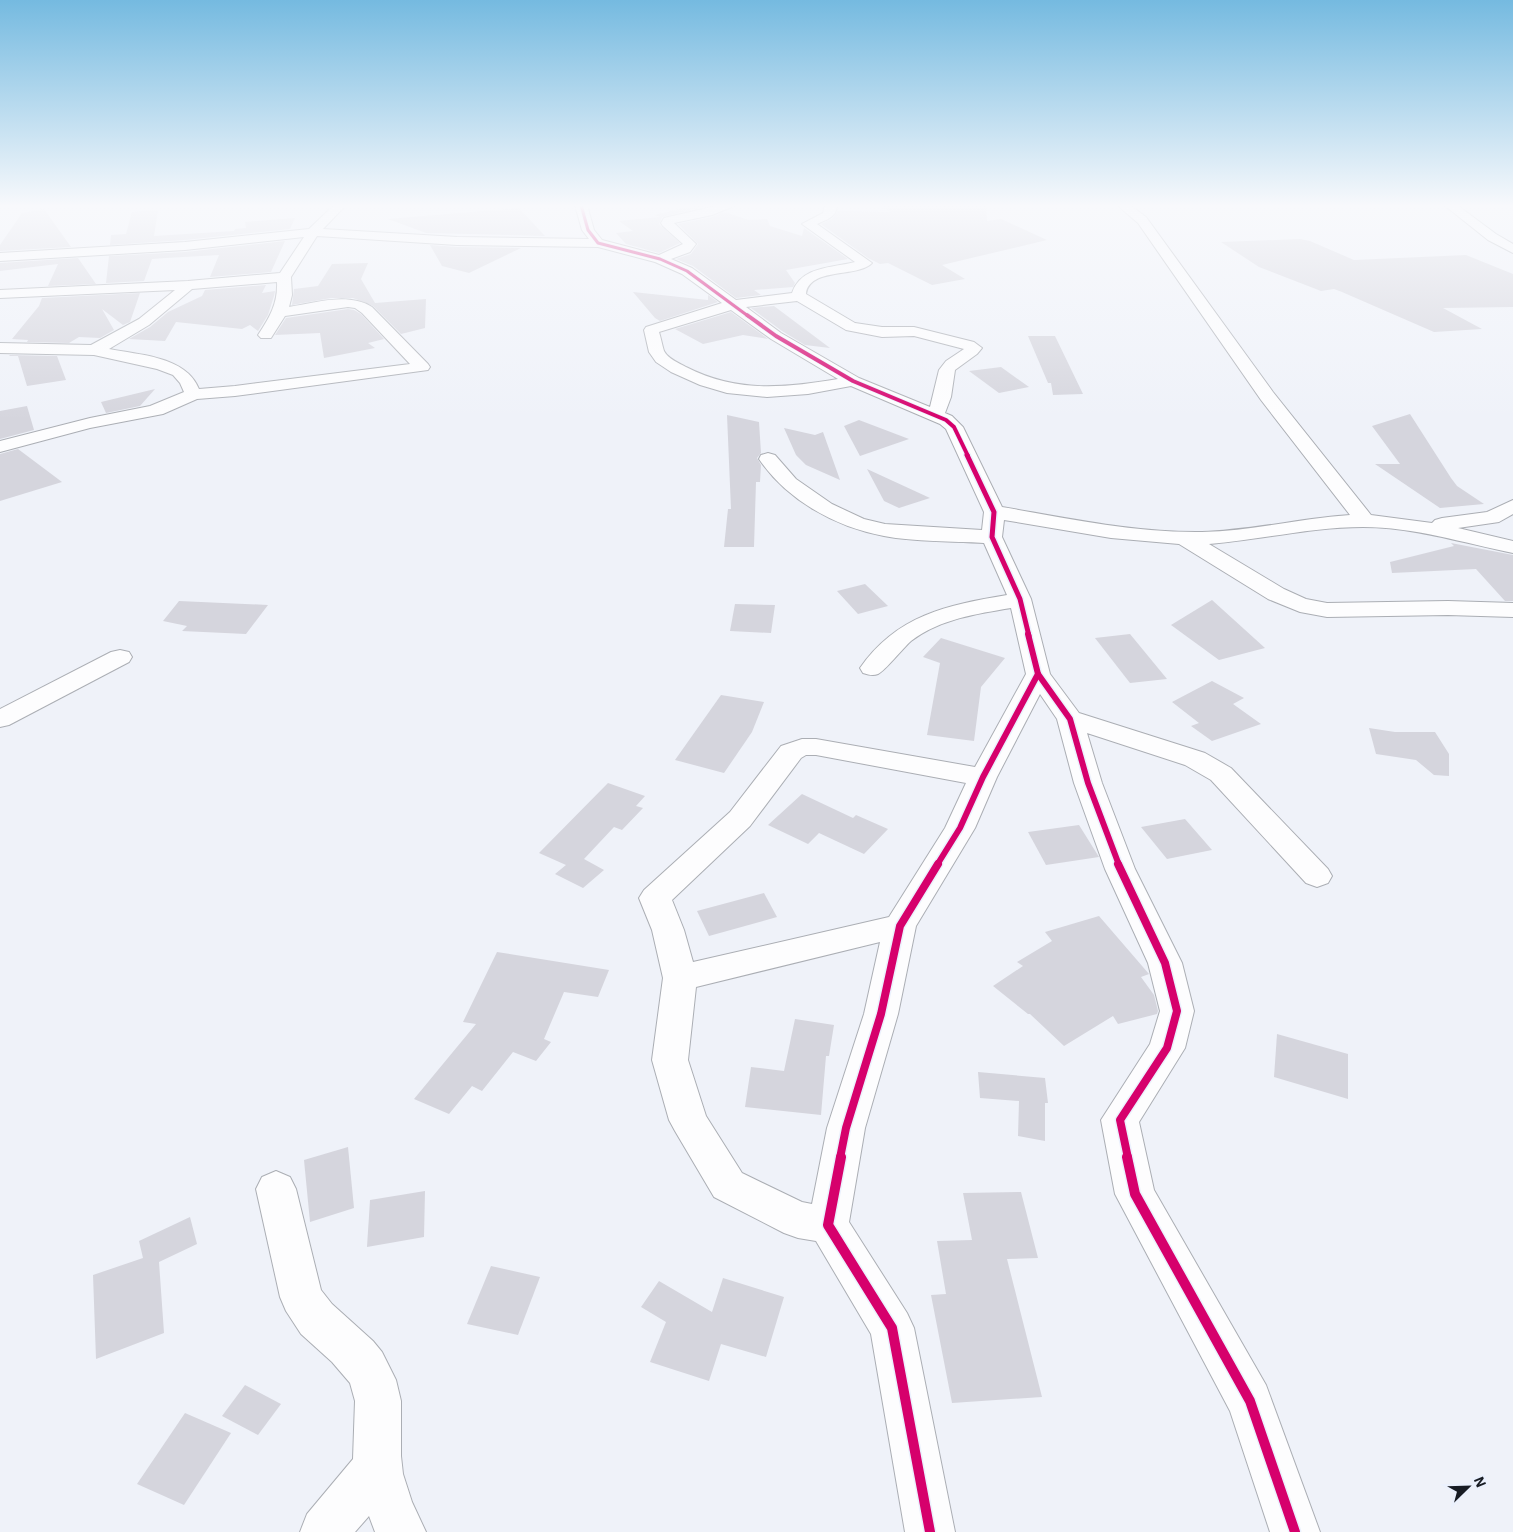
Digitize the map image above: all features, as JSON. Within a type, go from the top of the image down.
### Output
[{"type":"street","points":[[694,276],[776,336],[852,381],[936,414],[954,427],[993,524],[1020,599],[1038,674],[1070,719],[1088,783],[1116,860],[1165,963],[1177,1011],[1167,1048],[1120,1120],[1135,1194],[1250,1401],[1295,1532]]},
{"type":"street","points":[[810,276],[802,283],[798,292],[800,296],[820,310],[851,327],[882,332],[914,331],[970,345],[974,348],[948,368],[943,383],[943,394],[936,414]]},
{"type":"street","points":[[1182,276],[1267,396],[1365,520]]},
{"type":"street","points":[[0,294],[44,293],[284,277],[285,296],[280,312],[266,334]]},
{"type":"street","points":[[94,350],[123,336],[150,319],[188,284]]},
{"type":"street","points":[[0,307],[44,293]]},
{"type":"street","points":[[800,296],[732,305],[651,330],[657,352],[666,363],[698,379],[730,390],[763,393],[787,392],[852,381]]},
{"type":"street","points":[[0,447],[89,424],[163,409],[181,402],[194,394],[235,391],[422,367],[367,310],[359,305],[333,304],[280,312]]},
{"type":"street","points":[[0,348],[94,350],[162,365],[179,372],[188,381],[194,394]]},
{"type":"street","points":[[768,459],[788,484],[825,508],[857,523],[885,530],[993,524],[1184,538],[1250,533],[1314,524],[1365,520],[1406,525],[1513,547]]},
{"type":"street","points":[[1406,525],[1459,523],[1492,518],[1513,506]]},
{"type":"street","points":[[1184,538],[1276,594],[1300,606],[1327,610],[1448,608],[1513,610]]},
{"type":"street","points":[[872,668],[889,648],[915,626],[948,613],[1020,599]]},
{"type":"street","points":[[0,719],[120,657]]},
{"type":"street","points":[[930,1532],[892,1328],[828,1225],[846,1128],[881,1014],[900,926],[960,828],[983,777],[1038,674]]},
{"type":"street","points":[[1070,719],[1195,759],[1221,774],[1317,876]]},
{"type":"street","points":[[828,1225],[798,1220],[728,1185],[688,1120],[670,1060],[680,978],[668,930],[655,898],[740,819],[791,752],[802,747],[816,747],[983,777]]},
{"type":"street","points":[[680,978],[900,926]]},
{"type":"street","points":[[276,1189],[301,1297],[307,1310],[360,1359],[373,1379],[379,1400],[378,1467],[396,1524],[401,1532]]},
{"type":"street","points":[[325,1532],[378,1467]]},
{"type":"building","points":[[52,276],[91,276],[96,284],[48,286]]},
{"type":"building","points":[[107,276],[146,276],[144,281],[106,283]]},
{"type":"building","points":[[324,276],[362,276],[361,279],[375,303],[426,299],[425,328],[401,334],[373,306],[353,298],[331,298],[292,305],[294,289],[318,286]]},
{"type":"building","points":[[707,276],[790,276],[795,283],[793,287],[754,290],[761,295],[736,298]]},
{"type":"building","points":[[915,276],[961,276],[965,279],[932,285]]},
{"type":"building","points":[[1284,276],[1513,276],[1513,307],[1443,308],[1482,329],[1434,332],[1334,289],[1321,291]]},
{"type":"building","points":[[266,285],[262,293],[275,291],[268,315],[258,331],[250,325],[242,329],[176,322],[165,341],[129,339],[150,327],[168,312],[202,296],[205,290]]},
{"type":"building","points":[[633,292],[708,300],[708,295],[718,302],[660,321],[655,318]]},
{"type":"building","points":[[140,293],[130,322],[123,325],[102,309],[114,330],[100,338],[79,337],[69,343],[27,342],[28,340],[12,339],[39,306],[42,298]]},
{"type":"building","points":[[774,306],[830,348],[805,345],[751,308]]},
{"type":"building","points":[[348,309],[361,314],[384,339],[368,343],[375,348],[324,358],[320,333],[275,335],[286,318]]},
{"type":"building","points":[[731,312],[768,339],[743,335],[703,344],[675,329]]},
{"type":"building","points":[[1028,336],[1055,336],[1083,394],[1053,395],[1051,383],[1048,383]]},
{"type":"building","points":[[10,355],[57,356],[66,380],[27,386],[18,356]]},
{"type":"building","points":[[1001,367],[1029,387],[999,393],[969,371]]},
{"type":"building","points":[[155,389],[140,406],[106,413],[101,402]]},
{"type":"building","points":[[27,406],[34,430],[0,439],[0,411]]},
{"type":"building","points":[[1410,414],[1457,486],[1484,504],[1440,508],[1375,464],[1400,464],[1372,426]]},
{"type":"building","points":[[727,415],[759,422],[761,453],[757,458],[761,465],[760,482],[756,482],[754,547],[724,547],[728,509],[731,509]]},
{"type":"building","points":[[859,420],[909,439],[860,456],[844,426]]},
{"type":"building","points":[[784,428],[815,435],[823,432],[840,480],[806,465],[796,455]]},
{"type":"building","points":[[18,449],[62,482],[0,501],[0,454]]},
{"type":"building","points":[[867,469],[930,498],[899,508],[884,501]]},
{"type":"building","points":[[1451,543],[1513,555],[1513,601],[1505,601],[1476,569],[1392,573],[1390,562],[1454,546]]},
{"type":"building","points":[[865,584],[888,606],[858,614],[837,591]]},
{"type":"building","points":[[1212,600],[1265,648],[1219,660],[1171,625]]},
{"type":"building","points":[[179,601],[268,605],[246,634],[182,631],[187,626],[163,621]]},
{"type":"building","points":[[735,604],[775,605],[771,633],[730,631]]},
{"type":"building","points":[[1130,634],[1167,679],[1130,683],[1095,638]]},
{"type":"building","points":[[941,638],[1005,658],[981,687],[974,741],[927,735],[940,663],[923,657]]},
{"type":"building","points":[[1212,681],[1244,698],[1233,704],[1261,724],[1212,741],[1191,726],[1199,723],[1172,702]]},
{"type":"building","points":[[721,695],[764,702],[752,732],[724,773],[675,760]]},
{"type":"building","points":[[1369,728],[1395,732],[1435,732],[1449,754],[1449,776],[1434,775],[1416,760],[1376,754]]},
{"type":"building","points":[[608,783],[645,796],[636,806],[643,808],[622,830],[614,827],[584,859],[604,870],[583,888],[555,874],[566,865],[539,853]]},
{"type":"building","points":[[802,794],[853,818],[856,815],[888,829],[864,854],[819,833],[808,844],[768,825]]},
{"type":"building","points":[[1185,819],[1212,850],[1167,859],[1141,827]]},
{"type":"building","points":[[1079,825],[1099,857],[1046,865],[1028,832]]},
{"type":"building","points":[[764,893],[777,917],[709,936],[697,911]]},
{"type":"building","points":[[1099,916],[1149,974],[1141,977],[1154,995],[1158,1011],[1157,1014],[1118,1024],[1113,1016],[1064,1046],[1030,1014],[993,986],[1023,966],[1017,962],[1052,941],[1045,932]]},
{"type":"building","points":[[497,952],[609,970],[598,997],[564,992],[544,1039],[551,1042],[536,1061],[513,1052],[482,1091],[472,1086],[449,1114],[414,1099],[476,1024],[463,1022]]},
{"type":"building","points":[[795,1019],[834,1025],[829,1056],[826,1056],[821,1115],[745,1107],[751,1067],[784,1071]]},
{"type":"building","points":[[1277,1034],[1348,1054],[1348,1099],[1274,1077]]},
{"type":"building","points":[[978,1072],[1045,1078],[1048,1103],[1045,1103],[1045,1141],[1018,1136],[1019,1101],[980,1098]]},
{"type":"building","points":[[348,1147],[354,1208],[310,1222],[304,1160]]},
{"type":"building","points":[[425,1191],[424,1237],[367,1247],[370,1200]]},
{"type":"building","points":[[1021,1192],[1038,1258],[1007,1259],[1042,1397],[952,1403],[931,1295],[946,1294],[937,1241],[972,1240],[963,1193]]},
{"type":"building","points":[[190,1217],[197,1244],[159,1262],[164,1333],[96,1359],[93,1275],[143,1258],[139,1241]]},
{"type":"building","points":[[491,1266],[540,1277],[518,1335],[467,1324]]},
{"type":"building","points":[[723,1278],[784,1297],[766,1357],[721,1344],[709,1381],[650,1362],[666,1322],[641,1307],[659,1281],[712,1312]]},
{"type":"building","points":[[245,1385],[281,1404],[258,1435],[222,1416]]},
{"type":"building","points":[[185,1413],[231,1433],[184,1505],[137,1484]]},
{"type":"cycle path","points":[[695,276],[776,336],[853,381],[946,420],[954,427],[994,512],[992,537],[1020,599],[1038,674],[983,777],[960,828],[900,926],[881,1014],[846,1128],[828,1225],[892,1328],[930,1532]]},
{"type":"cycle path","points":[[1038,674],[1070,719],[1088,783],[1120,869],[1165,963],[1177,1011],[1167,1048],[1120,1120],[1135,1194],[1250,1401],[1295,1532]]}]
